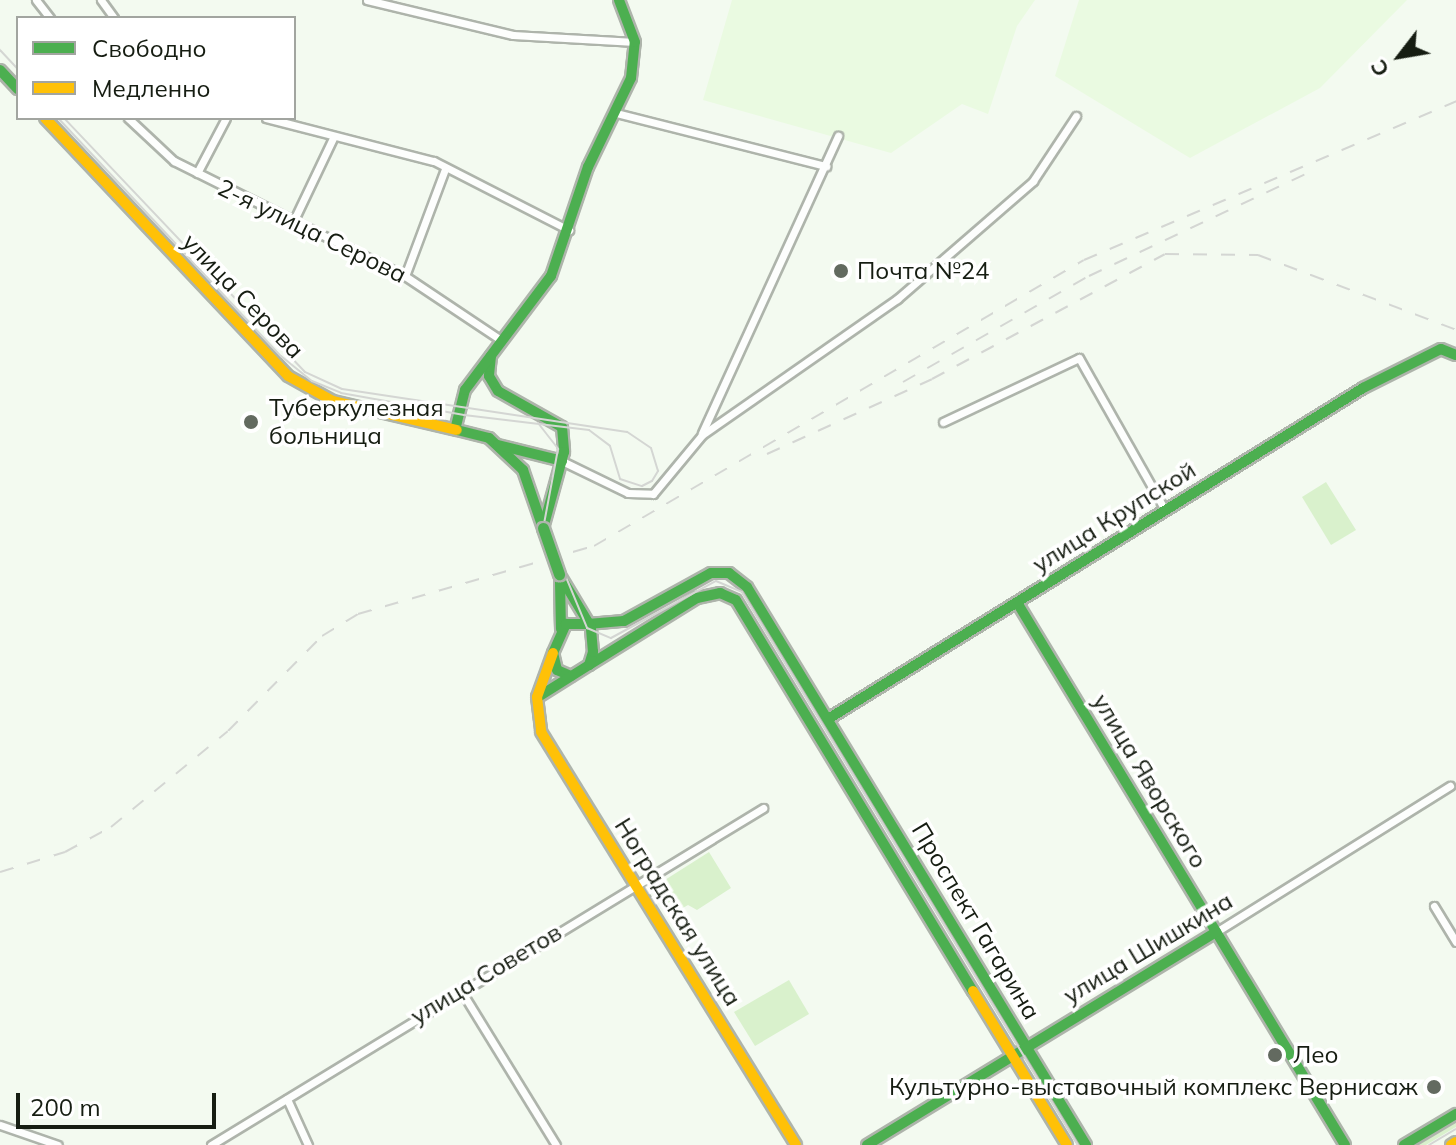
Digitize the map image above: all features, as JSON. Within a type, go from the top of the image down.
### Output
[{"type":"main road","points":[[456,426],[465,390],[492,351],[536,301],[569,230],[588,167],[616,113],[635,42],[619,0]]},
{"type":"main road","points":[[0,70],[16,87]]},
{"type":"main road","name":"улица Серова","points":[[47,120],[299,384],[333,401],[456,426],[498,445]]},
{"type":"main road","points":[[1441,349],[1456,355]]},
{"type":"main road","name":"улица Крупской","points":[[828,719],[1018,604],[1165,510],[1441,349]]},
{"type":"main road","points":[[492,351],[489,376],[498,391],[561,425],[562,461],[543,528]]},
{"type":"main road","points":[[498,445],[562,461]]},
{"type":"main road","points":[[498,445],[527,477],[559,574],[594,637],[589,665]]},
{"type":"main road","points":[[561,629],[574,621],[588,624],[624,621],[693,580],[729,573],[747,587],[828,719]]},
{"type":"main road","points":[[537,697],[561,629],[559,574]]},
{"type":"main road","points":[[537,697],[693,600],[726,594],[814,727]]},
{"type":"main road","name":"улица Яворского","points":[[1018,604],[1345,1145]]},
{"type":"main road","points":[[553,653],[557,670],[571,676]]},
{"type":"main road","name":"Ноградская улица","points":[[537,697],[541,732],[796,1145]]},
{"type":"main road","name":"Проспект Гагарина","points":[[828,719],[1086,1145]]},
{"type":"main road","name":"Проспект Гагарина","points":[[814,727],[1067,1145]]},
{"type":"main road","name":"улица Шишкина","points":[[867,1145],[1216,932]]},
{"type":"main road","points":[[1404,1145],[1456,1114]]},
{"type":"street","points":[[36,0],[48,16]]},
{"type":"street","points":[[367,0],[513,35],[635,42]]},
{"type":"street","points":[[616,113],[826,166]]},
{"type":"street","points":[[562,461],[644,496],[702,435],[897,299],[1033,181],[1076,116]]},
{"type":"street","name":"2-я улица Серова","points":[[130,120],[166,156],[405,276],[501,340]]},
{"type":"street","points":[[197,173],[225,120]]},
{"type":"street","points":[[273,120],[333,138],[373,142],[445,169],[569,230]]},
{"type":"street","points":[[702,435],[838,136]]},
{"type":"street","points":[[293,222],[333,138]]},
{"type":"street","points":[[405,276],[445,169]]},
{"type":"street","points":[[1441,349],[1456,346]]},
{"type":"street","points":[[943,422],[1079,358],[1165,510]]},
{"type":"street","name":"улица Крупской","points":[[814,727],[828,719]]},
{"type":"street","name":"улица Шишкина","points":[[1216,932],[1450,786]]},
{"type":"street","name":"улица Советов","points":[[211,1145],[460,989],[763,808]]},
{"type":"street","points":[[1434,906],[1456,942]]},
{"type":"street","points":[[460,989],[556,1145]]},
{"type":"street","points":[[287,1099],[308,1145]]},
{"type":"street","points":[[0,1125],[58,1145]]},
{"type":"shaded area","points":[[732,0],[1035,0],[1017,26],[988,114],[962,104],[891,153],[703,100]]},
{"type":"shaded area","points":[[1079,0],[1407,0],[1320,88],[1190,158],[1055,76]]},
{"type":"shaded area","points":[[1326,482],[1356,530],[1331,545],[1302,497]]},
{"type":"shaded area","points":[[709,852],[731,888],[697,910],[688,905],[674,913],[657,885]]},
{"type":"shaded area","points":[[789,980],[809,1014],[755,1046],[734,1012]]},
{"type":"shaded area","points":[[1456,1115],[1456,1127],[1426,1145],[1407,1145]]},
{"type":"tram line","points":[[0,50],[16,67]]},
{"type":"tram line","points":[[60,120],[281,356],[312,381],[341,393],[464,415],[589,430],[610,446],[620,479],[642,486],[652,481],[658,471],[651,448],[627,432],[342,389],[305,372],[66,120]]},
{"type":"tram line","points":[[538,423],[558,449],[544,524],[587,628],[611,638],[716,581],[742,592],[1078,1145]]},
{"type":"tram line","points":[[1429,1145],[1456,1129]]},
{"type":"railway","points":[[0,872],[65,852],[111,827],[228,731],[322,636],[358,614],[594,546],[1084,260],[1456,101]]},
{"type":"railway","points":[[903,382],[1089,276],[1308,173]]},
{"type":"railway","points":[[767,454],[932,379],[1165,254],[1258,255],[1456,330]]},
{"type":"traffic: fast","points":[[456,426],[465,390],[551,276],[588,167],[631,78],[635,42],[619,0]]},
{"type":"traffic: fast","points":[[0,70],[16,87]]},
{"type":"traffic: fast","points":[[828,719],[1363,388],[1441,349],[1456,355]]},
{"type":"traffic: fast","points":[[491,356],[489,376],[498,391],[562,427],[564,452],[543,528]]},
{"type":"traffic: fast","points":[[457,430],[489,438],[523,470],[543,528]]},
{"type":"traffic: fast","points":[[498,445],[562,461]]},
{"type":"traffic: fast","points":[[543,528],[559,574]]},
{"type":"traffic: fast","points":[[588,624],[624,621],[711,573],[729,573],[747,587],[1086,1145]]},
{"type":"traffic: fast","points":[[538,697],[589,665],[593,652],[591,627],[559,574]]},
{"type":"traffic: fast","points":[[560,582],[561,629]]},
{"type":"traffic: fast","points":[[589,665],[697,598],[720,593],[736,600],[973,991]]},
{"type":"traffic: fast","points":[[1018,604],[1345,1145]]},
{"type":"traffic: fast","points":[[571,676],[557,670],[553,653],[566,624],[588,624]]},
{"type":"traffic: fast","points":[[867,1145],[1216,932]]},
{"type":"traffic: fast","points":[[1404,1145],[1456,1114]]},
{"type":"traffic: slow","points":[[47,120],[288,376],[333,401],[457,430]]},
{"type":"traffic: slow","points":[[553,653],[537,697],[541,732],[796,1145]]},
{"type":"traffic: slow","points":[[973,991],[1067,1145]]},
{"type":"traffic: slow","points":[[1451,1145],[1456,1142]]},
{"type":"place","name":"Почта №24","points":[[841,271]]},
{"type":"place","name":"Туберкулезная больница","points":[[251,422]]},
{"type":"place","name":"Лео","points":[[1275,1055]]},
{"type":"place","name":"Культурно-выставочный комплекс Вернисаж","points":[[1434,1087]]}]
